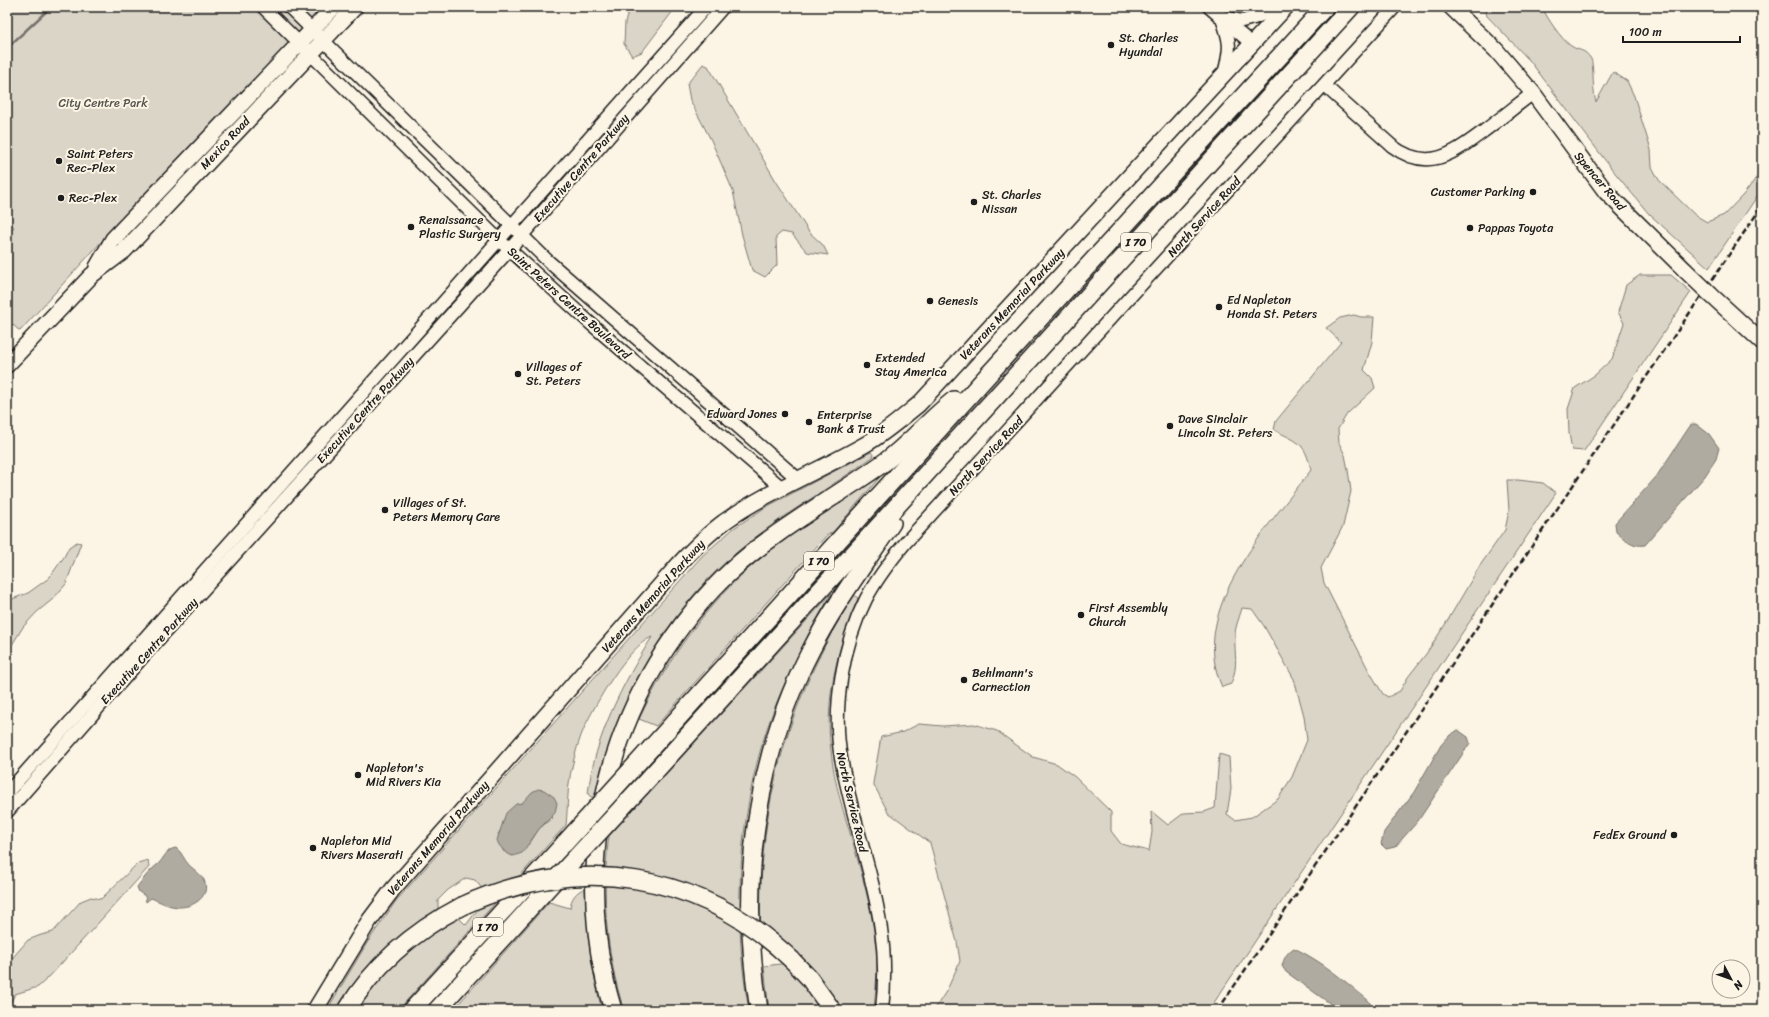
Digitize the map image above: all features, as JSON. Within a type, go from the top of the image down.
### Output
[{"type":"highway","name":"I 70","points":[[412,1010],[988,375],[1325,7]]},
{"type":"highway","name":"I 70","points":[[437,1010],[1351,7]]},
{"type":"highway","points":[[613,1010],[601,958],[596,921],[595,866],[599,818],[610,772],[623,731],[647,679],[660,657],[702,601],[748,556],[782,530],[888,460],[951,402],[988,375]]},
{"type":"highway","points":[[759,1010],[750,932],[751,872],[757,815],[769,760],[798,679],[825,625],[854,578],[922,478]]},
{"type":"highway","points":[[346,1010],[372,975],[393,954],[424,929],[462,906],[515,886],[550,879],[598,876],[639,880],[684,892],[725,910],[762,934],[792,960],[809,978],[832,1010]]},
{"type":"main road","name":"Mexico Road","points":[[92,275],[113,239],[299,42],[334,7]]},
{"type":"main road","name":"Mexico Road","points":[[7,365],[92,275],[124,250],[355,7]]},
{"type":"main road","name":"Veterans Memorial Parkway","points":[[315,1010],[369,921],[393,889],[679,564],[723,523],[781,488],[866,444],[919,404],[1286,7]]},
{"type":"main road","name":"Spencer Road","points":[[1453,9],[1496,50],[1533,93],[1606,192],[1685,270],[1762,342]]},
{"type":"street","name":"Saint Peters Centre Boulevard","points":[[263,7],[499,240],[590,323],[781,488]]},
{"type":"street","name":"Saint Peters Centre Boulevard","points":[[289,7],[521,236],[607,314],[798,479]]},
{"type":"street","name":"Executive Centre Parkway","points":[[7,793],[706,7]]},
{"type":"street","name":"Executive Centre Parkway","points":[[9,806],[510,249],[723,7]]},
{"type":"street","points":[[1209,7],[1252,44]]},
{"type":"street","points":[[1221,16],[1242,21],[1254,18],[1280,7]]},
{"type":"street","name":"North Service Road","points":[[882,1010],[885,976],[881,927],[848,795],[840,756],[838,728],[841,678],[851,640],[866,600],[890,561],[906,542],[1395,7]]},
{"type":"street","points":[[1221,16],[1230,43],[1230,53],[1224,74]]},
{"type":"street","points":[[1324,85],[1392,146],[1405,154],[1423,159],[1433,159],[1452,153],[1496,122],[1533,93]]},
{"type":"green space","name":"City Centre Park","points":[[7,7],[327,7],[144,195],[20,331],[7,320],[7,235],[14,227],[7,220]]},
{"type":"green space","points":[[630,7],[676,7],[642,52],[632,56],[624,44],[625,22]]},
{"type":"green space","points":[[1484,7],[1542,7],[1567,43],[1586,53],[1591,59],[1596,102],[1613,72],[1627,81],[1634,96],[1651,150],[1652,167],[1659,180],[1695,215],[1707,222],[1724,215],[1744,194],[1762,170],[1762,189],[1709,268],[1649,214],[1611,168],[1530,61],[1487,16]]},
{"type":"green space","points":[[703,64],[708,66],[776,181],[809,232],[823,245],[828,255],[807,252],[792,234],[782,232],[776,237],[777,265],[765,277],[752,270],[742,235],[733,191],[711,140],[690,100],[687,84]]},
{"type":"green space","points":[[1640,275],[1671,275],[1691,292],[1584,451],[1572,450],[1569,433],[1568,409],[1575,388],[1595,375],[1612,359],[1624,323],[1618,312],[1626,285]]},
{"type":"green space","points":[[1354,315],[1361,317],[1374,317],[1372,342],[1364,370],[1372,378],[1375,388],[1347,414],[1338,429],[1339,443],[1345,455],[1351,491],[1343,526],[1321,568],[1324,583],[1368,669],[1383,694],[1388,697],[1400,691],[1408,677],[1426,654],[1448,620],[1479,567],[1505,530],[1509,511],[1507,480],[1543,483],[1556,493],[1209,1010],[934,1010],[947,990],[960,961],[957,942],[930,843],[888,812],[873,783],[881,737],[903,732],[919,724],[943,726],[974,724],[997,731],[1033,757],[1057,764],[1075,777],[1111,812],[1111,831],[1121,844],[1149,851],[1152,832],[1151,811],[1168,825],[1184,813],[1204,812],[1215,808],[1219,754],[1229,757],[1231,789],[1227,814],[1235,820],[1252,817],[1278,799],[1292,777],[1307,740],[1304,716],[1294,679],[1264,626],[1252,609],[1242,608],[1235,632],[1235,670],[1231,684],[1222,687],[1214,658],[1215,628],[1223,599],[1237,571],[1274,517],[1311,470],[1303,448],[1289,437],[1274,430],[1276,421],[1341,342],[1326,328],[1340,318]]},
{"type":"green space","points":[[871,452],[874,456],[752,540],[710,578],[686,604],[664,633],[629,695],[615,728],[595,797],[591,797],[588,794],[591,773],[603,732],[621,692],[652,637],[643,642],[633,651],[605,690],[590,716],[581,736],[570,774],[566,825],[398,1010],[352,1010],[391,963],[456,915],[466,925],[488,896],[475,880],[466,878],[448,890],[438,900],[438,912],[340,1010],[327,1010],[367,943],[396,901],[702,556],[734,528],[766,507]],"holes":[[[522,803],[552,818],[539,829],[530,843],[513,856],[503,851],[498,834],[502,828],[504,819]]]},
{"type":"green space","points":[[880,477],[833,532],[826,536],[656,726],[639,719],[663,674],[690,634],[705,614],[738,578],[786,538]]},
{"type":"green space","points":[[77,542],[81,543],[66,584],[53,599],[37,612],[23,627],[7,653],[7,601],[28,593],[49,578],[64,557],[69,547]]},
{"type":"green space","points":[[832,593],[800,651],[779,696],[761,746],[752,783],[746,821],[740,898],[740,937],[743,974],[749,1010],[624,1010],[609,946],[605,902],[605,880],[609,836]]},
{"type":"green space","points":[[854,595],[858,598],[844,635],[834,673],[829,712],[829,731],[832,763],[837,786],[872,918],[877,965],[874,1010],[840,1010],[796,953],[780,939],[761,940],[761,893],[764,847],[770,803],[780,760],[793,718],[810,676],[830,636]]},
{"type":"green space","points":[[148,860],[149,867],[50,976],[38,987],[15,994],[7,1010],[7,964],[28,940],[53,932],[81,901],[91,897],[101,899],[138,863]]},
{"type":"green space","points":[[585,888],[590,949],[602,1010],[453,1010],[549,902],[570,908],[574,896]]},
{"type":"green space","points":[[788,963],[827,1010],[769,1010],[764,966]]},
{"type":"shaded area","points":[[1696,424],[1709,434],[1719,448],[1716,459],[1705,476],[1645,545],[1637,545],[1629,542],[1616,532],[1615,523],[1656,477],[1690,426]]},
{"type":"shaded area","points":[[1458,730],[1468,737],[1470,743],[1418,821],[1395,847],[1386,849],[1381,844],[1384,832],[1414,792],[1441,745],[1450,735]]},
{"type":"shaded area","points":[[538,789],[544,790],[554,797],[557,803],[555,813],[539,829],[522,853],[513,856],[507,854],[499,845],[497,840],[506,813],[516,804],[522,803],[532,792]]},
{"type":"shaded area","points":[[176,848],[189,865],[203,878],[206,886],[203,896],[196,903],[180,907],[165,904],[151,898],[146,902],[145,896],[139,892],[137,887],[167,852]]},
{"type":"shaded area","points":[[1294,948],[1324,965],[1352,987],[1369,1001],[1371,1006],[1370,1010],[1339,1010],[1286,972],[1282,966],[1283,963],[1288,953]]},
{"type":"waterway","points":[[7,48],[51,7]]},
{"type":"railway","points":[[1218,1010],[1762,206]]},
{"type":"place","name":"St. Charles Hyundai","points":[[1111,45]]},
{"type":"place","name":"Saint Peters Rec-Plex","points":[[59,161]]},
{"type":"place","name":"Customer Parking","points":[[1533,192]]},
{"type":"place","name":"Rec-Plex","points":[[61,198]]},
{"type":"place","name":"St. Charles Nissan","points":[[974,202]]},
{"type":"place","name":"Renaissance Plastic Surgery","points":[[411,227]]},
{"type":"place","name":"Pappas Toyota","points":[[1470,228]]},
{"type":"place","name":"Genesis","points":[[930,301]]},
{"type":"place","name":"Ed Napleton Honda St. Peters","points":[[1219,307]]},
{"type":"place","name":"Extended Stay America","points":[[867,365]]},
{"type":"place","name":"Villages of St. Peters","points":[[518,374]]},
{"type":"place","name":"Edward Jones","points":[[785,414]]},
{"type":"place","name":"Enterprise Bank & Trust","points":[[809,422]]},
{"type":"place","name":"Dave Sinclair Lincoln St. Peters","points":[[1170,426]]},
{"type":"place","name":"Villages of St. Peters Memory Care","points":[[385,510]]},
{"type":"place","name":"First Assembly Church","points":[[1081,615]]},
{"type":"place","name":"Behlmann's Carnection","points":[[964,680]]},
{"type":"place","name":"Napleton's Mid Rivers Kia","points":[[358,775]]},
{"type":"place","name":"FedEx Ground","points":[[1674,835]]},
{"type":"place","name":"Napleton Mid Rivers Maserati","points":[[313,848]]}]
